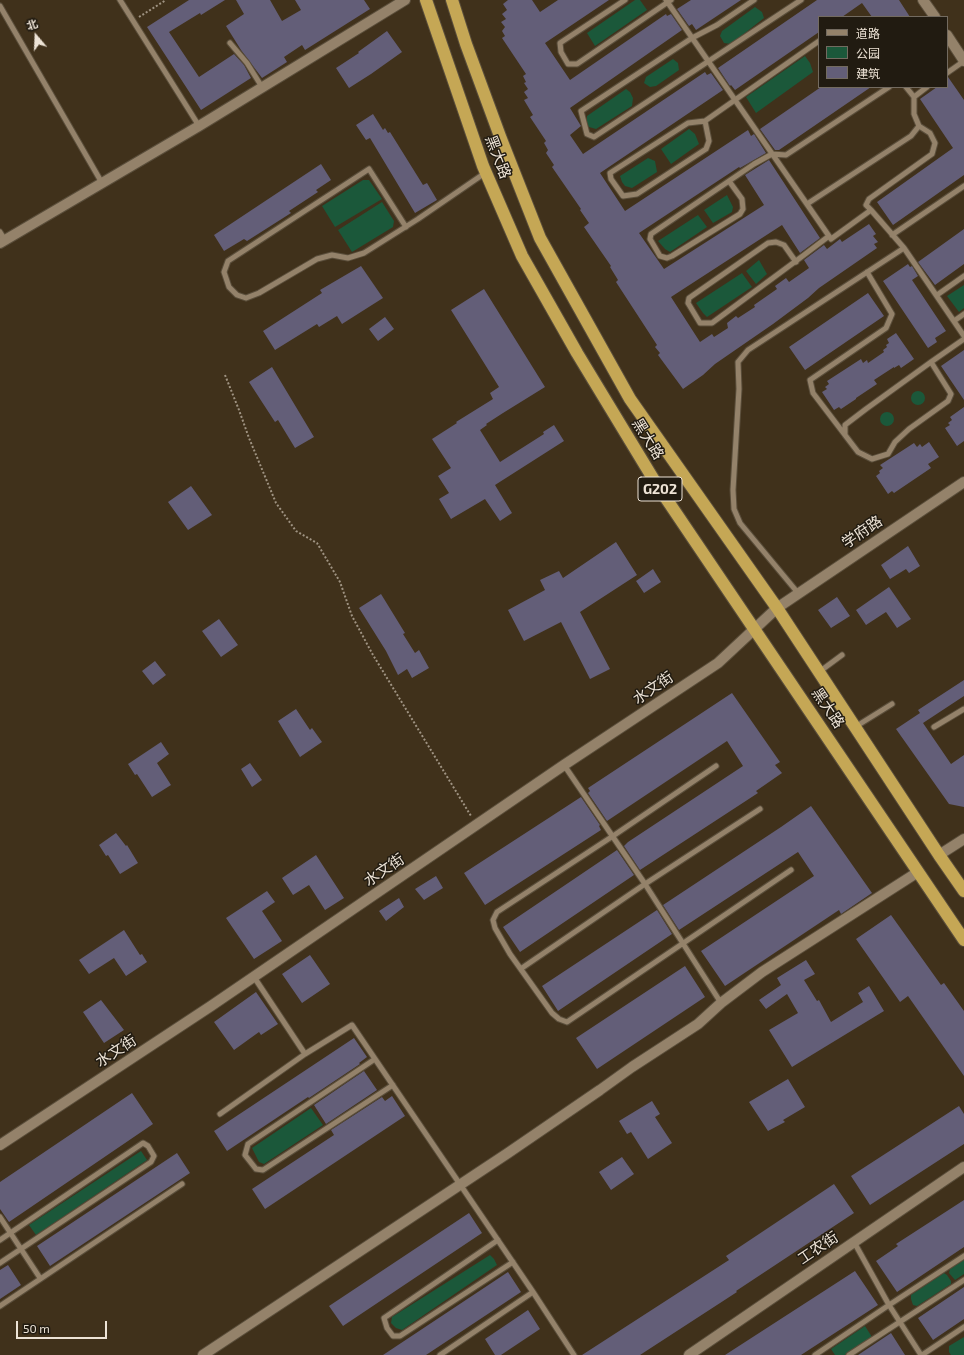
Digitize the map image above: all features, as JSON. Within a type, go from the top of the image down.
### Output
[{"type":"highway","name":"黑大路","points":[[426,0],[486,173],[522,256],[576,353],[657,485],[756,629],[964,940]]},
{"type":"highway","name":"黑大路","points":[[452,0],[466,44],[498,132],[540,238],[630,399],[777,608],[939,856],[964,891]]},
{"type":"street","points":[[2,238],[102,183],[199,126],[405,0]]},
{"type":"street","points":[[924,0],[934,16]]},
{"type":"street","points":[[948,36],[962,54]]},
{"type":"street","name":"学府路","points":[[777,608],[964,482]]},
{"type":"street","name":"水文街","points":[[0,1145],[254,977],[564,765],[718,663],[777,608]]},
{"type":"street","points":[[939,856],[964,839]]},
{"type":"street","points":[[203,1355],[698,1024],[721,1003],[762,972],[918,872]]},
{"type":"street","name":"工农街","points":[[689,1355],[964,1167]]},
{"type":"lane","points":[[120,0],[199,126]]},
{"type":"lane","points":[[625,0],[560,43],[561,52],[568,64],[577,64],[668,1],[831,239],[871,210]]},
{"type":"lane","points":[[754,0],[717,25],[692,38],[581,111],[583,124],[587,134],[594,137],[801,0]]},
{"type":"lane","points":[[0,6],[102,183]]},
{"type":"lane","points":[[704,121],[709,141],[706,149],[637,194],[623,196],[611,179],[610,173],[688,123],[704,121],[818,42]]},
{"type":"lane","points":[[230,43],[247,62],[262,87]]},
{"type":"lane","points":[[948,72],[962,54]]},
{"type":"lane","points":[[729,181],[742,199],[743,209],[740,214],[672,256],[667,258],[660,256],[650,239],[651,234],[729,181],[772,154],[786,155],[887,88]]},
{"type":"lane","points":[[845,434],[845,425],[964,337],[904,248],[866,205],[869,199],[932,154],[935,143],[930,133],[918,126],[914,114],[914,97],[907,88]]},
{"type":"lane","points":[[914,97],[926,88]]},
{"type":"lane","points":[[807,204],[912,136],[918,126]]},
{"type":"lane","points":[[406,226],[369,169],[228,260],[224,272],[229,286],[237,295],[246,298],[259,294],[317,259],[332,255],[348,258],[364,253],[406,226],[486,173]]},
{"type":"lane","points":[[892,235],[964,186]]},
{"type":"lane","points":[[796,262],[784,245],[776,242],[768,243],[689,298],[688,303],[700,323],[712,323],[796,262],[829,236]]},
{"type":"lane","points":[[798,593],[740,523],[734,509],[733,490],[739,388],[738,362],[748,350],[904,248]]},
{"type":"lane","points":[[867,272],[892,314],[886,328],[810,380],[813,393],[858,452],[872,459],[888,454],[895,442],[909,429],[948,402],[951,394],[931,362]]},
{"type":"lane","points":[[937,295],[964,276]]},
{"type":"lane","points":[[954,321],[964,314]]},
{"type":"lane","points":[[819,672],[842,655]]},
{"type":"lane","points":[[855,726],[892,704]]},
{"type":"lane","points":[[934,727],[964,709]]},
{"type":"lane","points":[[564,765],[645,884],[721,1003]]},
{"type":"lane","points":[[716,766],[613,836],[496,912],[493,920],[495,928],[510,954],[522,968],[552,1013],[559,1019],[567,1022],[791,870]]},
{"type":"lane","points":[[522,968],[645,884],[760,809]]},
{"type":"lane","points":[[254,977],[305,1054]]},
{"type":"lane","points":[[220,1114],[305,1054],[352,1025],[513,1262],[574,1355]]},
{"type":"lane","points":[[375,1059],[248,1144],[245,1155],[256,1169],[263,1170],[393,1085]]},
{"type":"lane","points":[[0,1240],[143,1143],[148,1146],[154,1156],[151,1162],[0,1263]]},
{"type":"lane","points":[[0,1306],[182,1184]]},
{"type":"lane","points":[[0,1217],[40,1278]]},
{"type":"lane","points":[[498,1240],[384,1318],[387,1328],[393,1336],[400,1336],[513,1262]]},
{"type":"lane","points":[[854,1242],[889,1305],[921,1355],[964,1327]]},
{"type":"lane","points":[[815,1355],[964,1256]]},
{"type":"lane","points":[[848,1355],[964,1280]]},
{"type":"lane","points":[[440,1355],[533,1292]]},
{"type":"path","points":[[133,21],[166,0]]},
{"type":"path","points":[[225,374],[248,438],[264,471],[276,503],[296,531],[317,542],[340,582],[352,616],[373,655],[477,825]]},
{"type":"green space","points":[[635,0],[640,0],[647,10],[595,46],[587,33]]},
{"type":"green space","points":[[755,7],[762,12],[764,18],[731,44],[724,43],[720,36],[722,31]]},
{"type":"green space","points":[[805,56],[810,63],[813,72],[756,113],[746,97]]},
{"type":"green space","points":[[673,59],[678,63],[679,70],[656,86],[650,87],[644,83],[646,77]]},
{"type":"green space","points":[[626,89],[630,92],[633,98],[632,106],[596,129],[589,127],[587,123],[587,116]]},
{"type":"green space","points":[[689,129],[695,134],[699,144],[671,164],[661,149]]},
{"type":"green space","points":[[648,158],[655,161],[657,172],[632,188],[625,186],[620,176]]},
{"type":"green space","points":[[363,180],[369,180],[382,199],[335,227],[322,206]]},
{"type":"green space","points":[[727,195],[733,207],[732,212],[713,223],[704,210]]},
{"type":"green space","points":[[382,202],[394,221],[393,227],[352,252],[338,230]]},
{"type":"green space","points":[[698,215],[707,227],[670,252],[658,241]]},
{"type":"green space","points":[[759,260],[767,274],[756,284],[746,271]]},
{"type":"green space","points":[[742,273],[752,287],[707,317],[696,303]]},
{"type":"green space","points":[[964,285],[964,308],[959,312],[947,296]]},
{"type":"green space","points":[[915,391],[921,391],[925,395],[925,401],[921,405],[915,405],[911,401],[911,395]]},
{"type":"green space","points":[[884,412],[890,412],[894,416],[894,422],[890,426],[884,426],[880,422],[880,416]]},
{"type":"green space","points":[[311,1108],[323,1125],[264,1164],[259,1162],[252,1148]]},
{"type":"green space","points":[[141,1151],[147,1160],[36,1235],[29,1225]]},
{"type":"green space","points":[[490,1255],[497,1265],[402,1330],[396,1328],[391,1323],[392,1317]]},
{"type":"green space","points":[[964,1260],[964,1274],[955,1280],[949,1273],[950,1269]]},
{"type":"green space","points":[[944,1273],[951,1281],[951,1284],[917,1306],[913,1305],[911,1295]]},
{"type":"green space","points":[[865,1326],[872,1337],[845,1355],[835,1355],[831,1349]]},
{"type":"green space","points":[[964,1337],[964,1355],[951,1355],[949,1352],[949,1346]]},
{"type":"building","points":[[189,0],[225,0],[169,32],[199,77],[234,54],[244,65],[251,78],[201,110],[147,27]]},
{"type":"building","points":[[236,0],[270,0],[282,21],[301,10],[295,0],[364,0],[370,9],[305,50],[302,45],[284,57],[287,62],[262,78],[241,50],[226,26],[244,14]]},
{"type":"building","points":[[508,0],[532,0],[540,12],[558,0],[609,0],[545,43],[570,80],[666,14],[667,16],[671,14],[682,30],[570,108],[581,126],[570,135],[583,154],[705,72],[707,75],[711,73],[723,90],[600,173],[625,211],[748,130],[751,136],[754,134],[766,153],[740,168],[739,167],[639,233],[664,269],[764,205],[745,175],[769,160],[820,238],[800,253],[782,225],[671,297],[700,342],[712,334],[714,337],[728,328],[727,323],[736,316],[738,318],[755,307],[754,305],[777,289],[775,286],[786,278],[789,282],[809,268],[804,260],[824,245],[827,249],[840,239],[842,242],[869,224],[876,234],[873,236],[878,242],[874,244],[877,248],[819,288],[773,324],[715,364],[703,375],[683,389],[658,355],[660,353],[655,347],[657,345],[616,282],[618,280],[610,267],[611,266],[584,227],[589,223],[552,167],[554,165],[546,153],[548,150],[544,143],[546,141],[530,117],[533,115],[524,100],[528,98],[524,92],[528,89],[524,83],[526,82],[523,76],[526,74],[502,38],[505,36],[502,31],[505,27],[501,22],[506,19],[502,14],[507,10],[503,4]]},
{"type":"building","points":[[691,0],[741,0],[696,30],[692,24],[689,26],[677,9]]},
{"type":"building","points":[[817,0],[899,0],[909,16],[871,16],[862,3],[843,16],[818,16],[818,33],[735,90],[731,85],[730,86],[718,68]]},
{"type":"building","points":[[387,31],[402,52],[349,88],[336,68],[359,53],[358,52]]},
{"type":"building","points":[[948,77],[964,100],[964,175],[893,225],[877,202],[953,148],[920,99],[936,88],[948,88]]},
{"type":"building","points":[[820,88],[870,88],[779,150],[775,150],[760,129]]},
{"type":"building","points":[[373,114],[383,130],[385,128],[388,133],[390,132],[423,185],[427,183],[437,200],[415,213],[370,138],[366,140],[356,125]]},
{"type":"building","points":[[321,164],[331,180],[316,190],[318,192],[289,211],[291,213],[247,241],[244,239],[224,251],[214,235]]},
{"type":"building","points":[[964,229],[964,264],[935,285],[918,262]]},
{"type":"building","points":[[908,264],[910,267],[912,266],[918,276],[912,280],[946,331],[935,338],[937,342],[928,348],[883,281]]},
{"type":"building","points":[[361,266],[383,298],[342,324],[337,316],[319,327],[317,324],[275,350],[263,331],[322,293],[320,290]]},
{"type":"building","points":[[484,289],[545,387],[486,424],[487,425],[480,430],[500,462],[544,434],[543,432],[554,425],[564,441],[495,485],[512,513],[500,521],[485,499],[451,519],[439,499],[449,493],[438,476],[451,468],[432,439],[493,399],[490,393],[499,387],[451,310]]},
{"type":"building","points":[[868,293],[884,316],[805,370],[789,347]]},
{"type":"building","points":[[385,317],[394,329],[378,341],[369,329]]},
{"type":"building","points":[[896,333],[914,359],[901,368],[899,365],[894,367],[874,380],[877,384],[841,409],[839,407],[834,410],[822,392],[827,389],[825,387],[829,384],[827,381],[861,359],[863,363],[867,360],[868,363],[884,352],[883,350],[889,343],[887,339]]},
{"type":"building","points":[[964,350],[964,400],[941,366]]},
{"type":"building","points":[[272,367],[314,437],[295,448],[278,420],[275,422],[249,382]]},
{"type":"building","points":[[964,407],[964,441],[957,446],[945,428],[950,425],[948,423],[952,420],[950,417]]},
{"type":"building","points":[[929,442],[939,457],[928,464],[931,468],[894,493],[892,491],[888,494],[876,476],[883,468],[880,465],[914,443],[917,447],[920,444],[922,447]]},
{"type":"building","points":[[191,486],[212,515],[188,530],[168,502]]},
{"type":"building","points":[[616,542],[637,575],[580,612],[610,669],[590,679],[561,622],[524,641],[508,610],[545,590],[540,580],[559,571],[563,578]]},
{"type":"building","points":[[908,546],[920,566],[909,573],[906,569],[890,579],[881,565]]},
{"type":"building","points":[[653,569],[661,582],[644,593],[636,581]]},
{"type":"building","points":[[889,587],[911,619],[897,628],[886,612],[866,625],[856,610]]},
{"type":"building","points":[[381,594],[405,633],[403,634],[415,653],[419,650],[429,668],[412,678],[407,669],[398,675],[386,651],[359,608]]},
{"type":"building","points":[[837,597],[850,616],[831,628],[818,610]]},
{"type":"building","points":[[219,619],[238,645],[221,657],[202,631]]},
{"type":"building","points":[[155,661],[166,675],[153,685],[142,671]]},
{"type":"building","points":[[964,680],[964,696],[923,723],[951,764],[964,755],[964,807],[949,804],[896,729],[920,713],[918,710]]},
{"type":"building","points":[[732,693],[780,762],[775,765],[782,773],[756,791],[758,793],[640,870],[624,846],[743,766],[727,741],[607,821],[588,793],[590,791],[588,788]]},
{"type":"building","points":[[296,709],[310,730],[312,728],[322,742],[300,757],[278,721]]},
{"type":"building","points":[[161,742],[169,754],[157,763],[171,785],[152,797],[137,774],[135,775],[128,764]]},
{"type":"building","points":[[250,763],[262,780],[252,787],[241,769]]},
{"type":"building","points":[[581,797],[600,825],[601,830],[485,905],[464,873]]},
{"type":"building","points":[[811,806],[872,893],[841,914],[839,910],[725,986],[701,951],[814,876],[798,852],[679,930],[663,905]]},
{"type":"building","points":[[116,833],[126,846],[127,845],[138,863],[120,874],[108,855],[106,856],[99,845]]},
{"type":"building","points":[[617,850],[634,875],[520,952],[503,927]]},
{"type":"building","points":[[316,855],[344,898],[325,910],[309,885],[293,895],[282,878]]},
{"type":"building","points":[[436,876],[443,888],[424,900],[415,889]]},
{"type":"building","points":[[267,891],[275,902],[262,911],[282,941],[254,959],[226,918]]},
{"type":"building","points":[[399,898],[404,907],[386,921],[379,911]]},
{"type":"building","points":[[657,910],[672,934],[558,1011],[542,986]]},
{"type":"building","points":[[891,915],[941,985],[944,983],[964,1011],[964,1076],[908,996],[900,1002],[856,939]]},
{"type":"building","points":[[124,930],[140,955],[142,954],[147,962],[126,976],[114,958],[89,974],[79,960]]},
{"type":"building","points":[[310,955],[330,984],[302,1003],[282,974]]},
{"type":"building","points":[[806,960],[815,974],[804,980],[817,1001],[819,1000],[831,1022],[863,1002],[858,993],[869,986],[884,1011],[792,1067],[769,1030],[798,1013],[787,994],[766,1009],[759,1000],[781,985],[777,978]]},
{"type":"building","points":[[685,966],[705,997],[597,1069],[576,1038]]},
{"type":"building","points":[[256,992],[278,1024],[261,1035],[259,1032],[234,1050],[214,1022]]},
{"type":"building","points":[[101,1000],[124,1030],[104,1043],[83,1012]]},
{"type":"building","points":[[354,1038],[367,1057],[359,1063],[360,1064],[227,1151],[214,1131]]},
{"type":"building","points":[[364,1071],[377,1090],[326,1124],[314,1105]]},
{"type":"building","points":[[788,1079],[805,1107],[783,1120],[785,1122],[768,1131],[749,1102]]},
{"type":"building","points":[[132,1093],[153,1124],[9,1222],[0,1209],[0,1182]]},
{"type":"building","points":[[392,1096],[405,1116],[265,1209],[252,1189],[334,1135],[331,1130],[382,1097],[385,1101]]},
{"type":"building","points":[[652,1101],[660,1114],[655,1117],[672,1143],[648,1159],[631,1132],[627,1134],[619,1121]]},
{"type":"building","points":[[959,1106],[964,1114],[964,1144],[870,1205],[851,1176]]},
{"type":"building","points":[[177,1153],[190,1173],[50,1266],[37,1246]]},
{"type":"building","points":[[622,1157],[634,1174],[611,1190],[599,1172]]},
{"type":"building","points":[[834,1184],[854,1213],[640,1355],[582,1355],[729,1260],[726,1256]]},
{"type":"building","points":[[964,1200],[964,1247],[897,1292],[876,1261],[898,1246],[896,1244]]},
{"type":"building","points":[[469,1213],[482,1233],[343,1326],[329,1306]]},
{"type":"building","points":[[8,1265],[21,1285],[0,1299],[0,1270]]},
{"type":"building","points":[[855,1271],[878,1305],[801,1355],[725,1355]]},
{"type":"building","points":[[508,1272],[521,1292],[426,1355],[383,1355]]},
{"type":"building","points":[[964,1287],[964,1319],[933,1340],[918,1318]]},
{"type":"building","points":[[528,1310],[540,1329],[501,1355],[495,1355],[485,1339]]},
{"type":"building","points":[[891,1333],[905,1355],[858,1355]]}]
